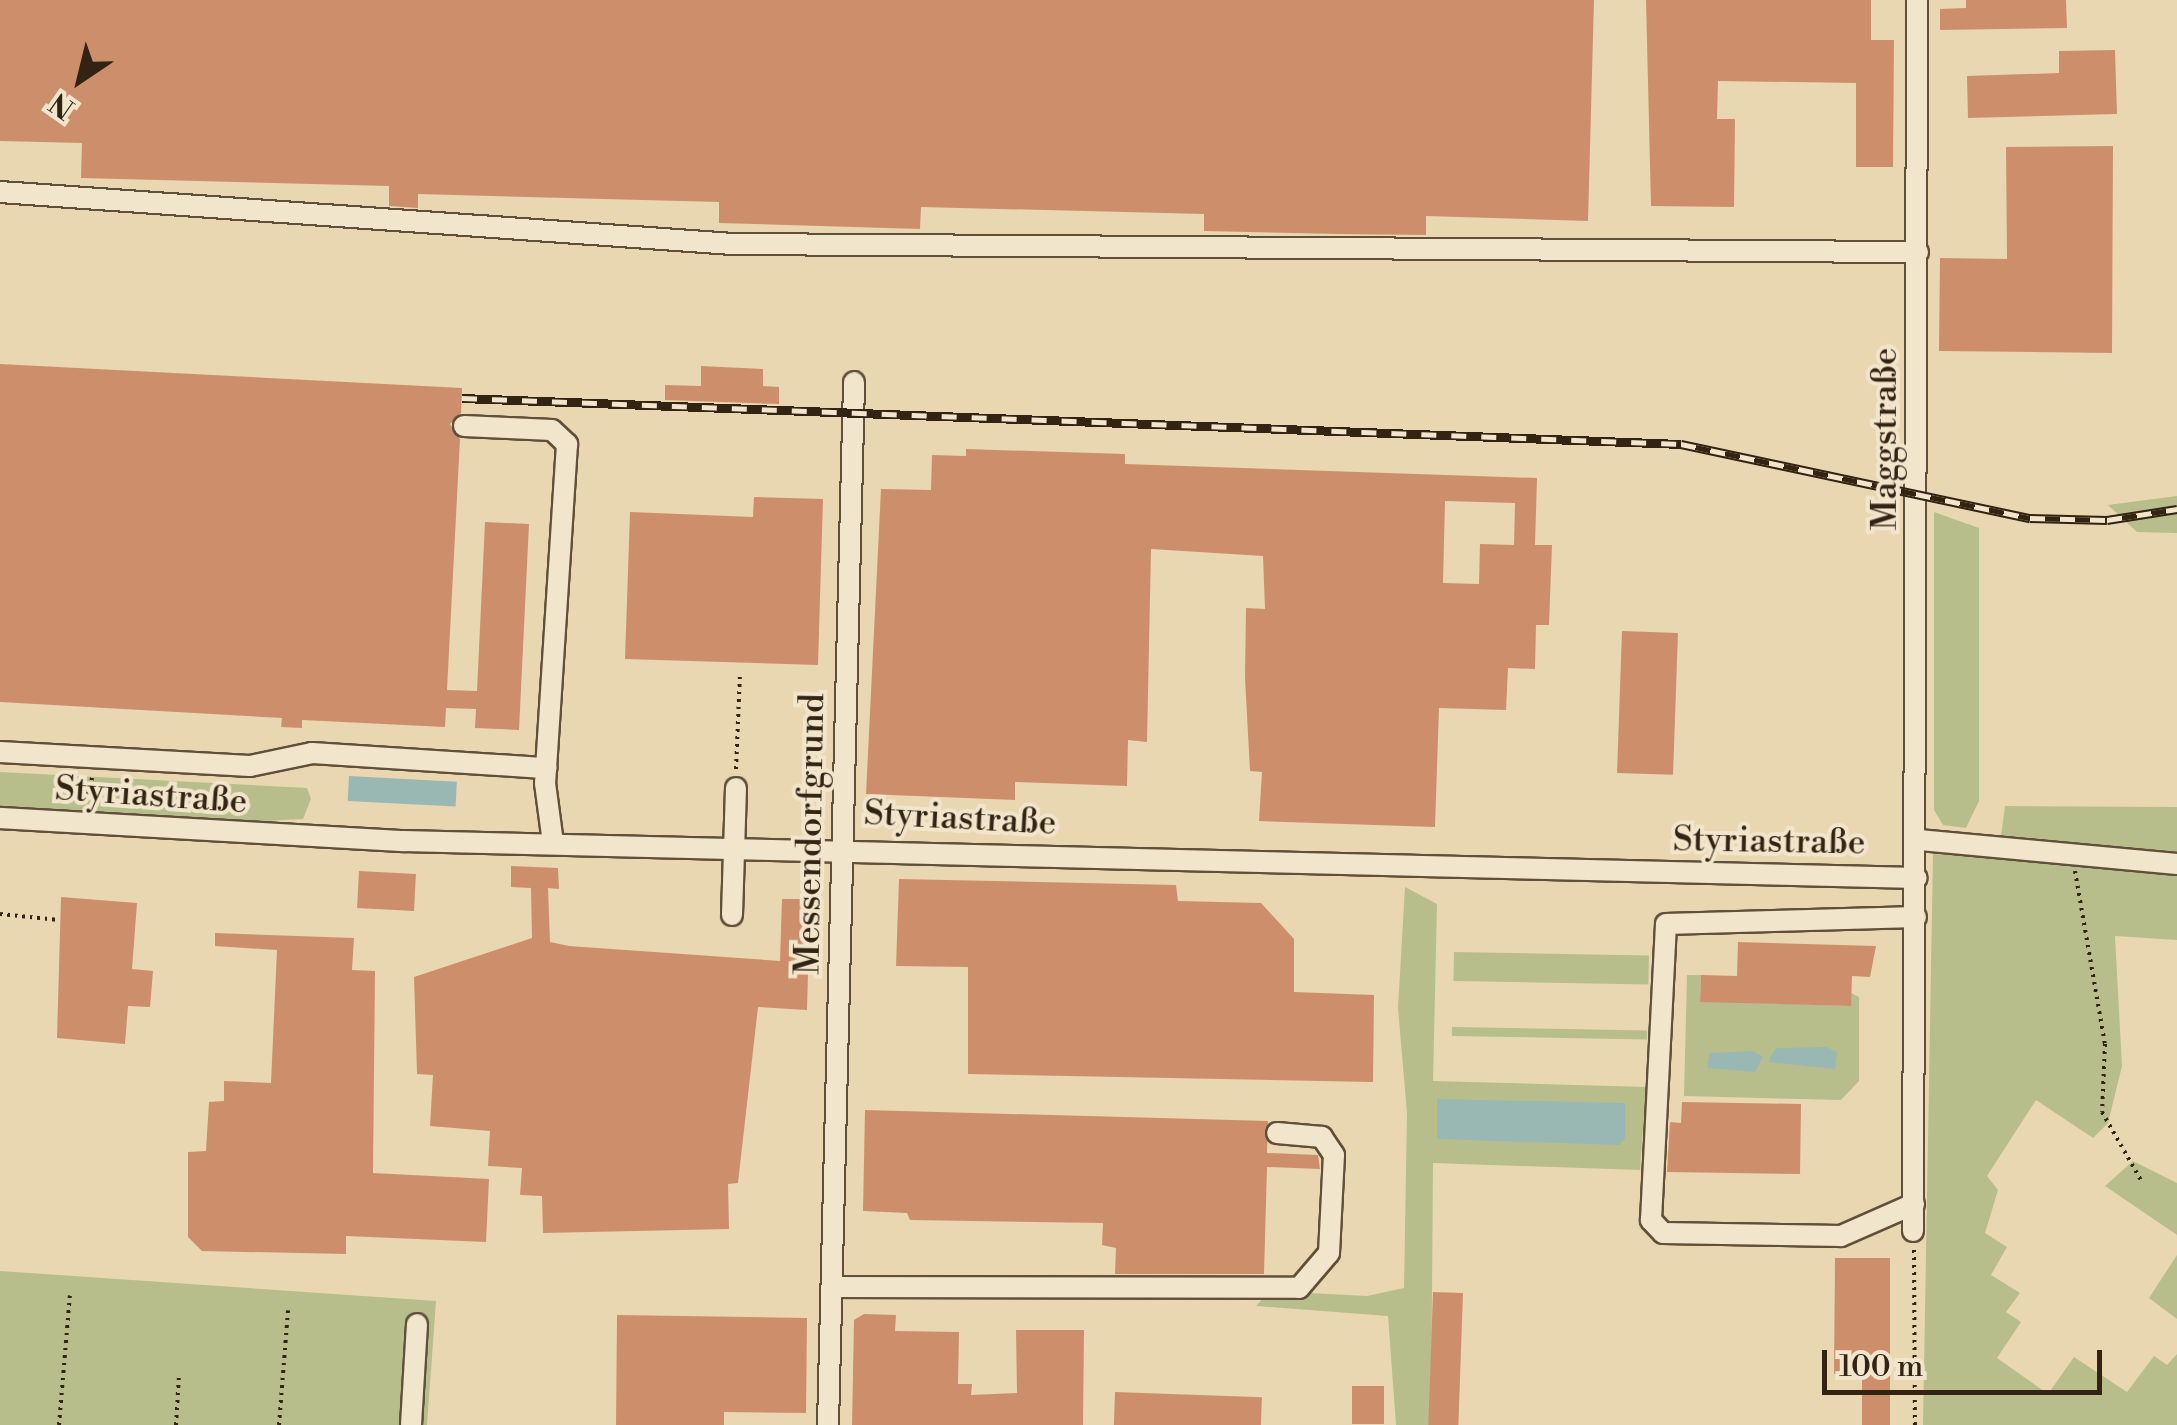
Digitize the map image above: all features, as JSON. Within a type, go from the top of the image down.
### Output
[{"type":"street","name":"Maggstraße","points":[[1914,1231],[1919,840],[1918,0]]},
{"type":"street","points":[[0,192],[732,244],[1918,252]]},
{"type":"street","name":"Messendorfgrund","points":[[828,1425],[854,382]]},
{"type":"street","points":[[464,426],[552,430],[567,444],[547,768],[554,843]]},
{"type":"street","points":[[0,752],[250,766],[312,753],[547,768]]},
{"type":"street","points":[[732,915],[731,844],[736,788]]},
{"type":"street","name":"Styriastraße","points":[[0,818],[156,832],[843,846],[1917,878]]},
{"type":"street","points":[[1919,840],[2177,864]]},
{"type":"street","points":[[1914,1204],[1840,1236],[1664,1234],[1651,1220],[1666,924],[1916,918]]},
{"type":"street","points":[[832,1287],[1299,1288],[1330,1253],[1334,1155],[1322,1137],[1278,1133]]},
{"type":"street","points":[[411,1425],[418,1324]]},
{"type":"path","points":[[736,788],[740,676]]},
{"type":"path","points":[[82,812],[92,777]]},
{"type":"path","points":[[2072,856],[2105,1044],[2102,1112],[2142,1182]]},
{"type":"path","points":[[0,914],[60,920]]},
{"type":"path","points":[[1914,1231],[1916,1425]]},
{"type":"path","points":[[59,1425],[70,1295]]},
{"type":"path","points":[[279,1425],[288,1310]]},
{"type":"path","points":[[176,1425],[179,1375]]},
{"type":"green space","points":[[2177,496],[2177,533],[2137,532],[2108,505]]},
{"type":"green space","points":[[1934,512],[1979,528],[1979,801],[1966,828],[1943,825],[1934,810]]},
{"type":"green space","points":[[0,772],[307,788],[311,799],[303,819],[244,822],[0,807]]},
{"type":"green space","points":[[2005,806],[2177,807],[2177,940],[2115,936],[2122,1066],[2108,1123],[2093,1138],[2036,1100],[1987,1176],[1998,1190],[1985,1233],[2007,1247],[1991,1275],[2020,1293],[2006,1312],[2021,1322],[1997,1358],[2048,1394],[2074,1357],[2127,1392],[2154,1356],[2167,1365],[2177,1354],[2177,1425],[1923,1425],[1933,854],[1998,858]]},
{"type":"green space","points":[[1405,887],[1437,904],[1433,1081],[1646,1087],[1640,1170],[1433,1163],[1431,1425],[1396,1425],[1388,1316],[1256,1306],[1270,1291],[1367,1296],[1404,1288],[1407,1113],[1398,1008]]},
{"type":"green space","points":[[1454,952],[1649,955],[1648,984],[1453,981]]},
{"type":"green space","points":[[1687,975],[1701,975],[1700,1001],[1851,1006],[1851,993],[1859,997],[1859,1081],[1841,1100],[1684,1096]]},
{"type":"green space","points":[[1452,1027],[1647,1030],[1647,1039],[1452,1036]]},
{"type":"green space","points":[[2133,1161],[2177,1183],[2177,1235],[2105,1186]]},
{"type":"green space","points":[[2177,1255],[2177,1319],[2149,1298]]},
{"type":"green space","points":[[0,1271],[436,1301],[427,1425],[0,1425]]},
{"type":"water","points":[[349,776],[457,782],[456,807],[348,801]]},
{"type":"water","points":[[1826,1047],[1837,1052],[1835,1069],[1768,1062],[1776,1048]]},
{"type":"water","points":[[1753,1051],[1763,1057],[1755,1072],[1707,1068],[1710,1053]]},
{"type":"water","points":[[1437,1099],[1625,1103],[1625,1138],[1619,1145],[1437,1139]]},
{"type":"building","points":[[0,0],[1594,0],[1588,221],[1426,216],[1426,235],[1338,234],[1204,231],[1204,214],[921,207],[920,229],[719,223],[719,202],[418,194],[418,208],[389,206],[389,186],[81,178],[82,143],[0,141]]},
{"type":"building","points":[[1646,0],[1871,0],[1871,40],[1894,40],[1893,167],[1856,167],[1856,83],[1718,81],[1717,119],[1735,119],[1734,207],[1651,206]]},
{"type":"building","points":[[1966,0],[2066,0],[2067,28],[1940,30],[1940,9],[1966,8]]},
{"type":"building","points":[[2115,50],[2117,114],[1968,118],[1967,76],[2059,73],[2059,51]]},
{"type":"building","points":[[2113,146],[2112,353],[1939,351],[1940,258],[2007,259],[2006,147]]},
{"type":"building","points":[[0,364],[462,388],[461,413],[450,424],[460,439],[447,690],[477,691],[485,522],[529,524],[519,730],[475,728],[476,709],[446,708],[445,727],[302,720],[302,728],[281,727],[282,718],[0,702]]},
{"type":"building","points":[[701,366],[763,369],[763,386],[779,387],[779,404],[665,400],[665,385],[701,386]]},
{"type":"building","points":[[966,449],[1125,454],[1125,464],[1537,478],[1535,545],[1552,545],[1549,625],[1536,625],[1535,669],[1508,668],[1506,710],[1439,708],[1435,827],[1259,821],[1262,772],[1250,771],[1246,608],[1265,609],[1263,556],[1151,549],[1147,742],[1128,740],[1127,786],[1015,782],[1015,800],[866,794],[881,489],[931,490],[932,455],[966,456]],"holes":[[[1445,501],[1515,503],[1514,545],[1480,544],[1479,584],[1443,583]]]},
{"type":"building","points":[[754,497],[823,499],[818,665],[625,659],[630,512],[753,517]]},
{"type":"building","points":[[1622,631],[1678,633],[1673,775],[1617,773]]},
{"type":"building","points":[[511,866],[558,868],[559,889],[548,888],[550,942],[569,946],[780,961],[782,899],[810,899],[807,1010],[758,1007],[738,1183],[728,1184],[729,1229],[543,1233],[542,1196],[520,1195],[522,1168],[488,1166],[490,1131],[430,1126],[433,1075],[417,1074],[414,977],[532,938],[531,888],[511,887]]},
{"type":"building","points":[[359,871],[416,874],[414,911],[357,908]]},
{"type":"building","points":[[899,879],[1176,885],[1178,901],[1261,903],[1294,939],[1294,992],[1374,995],[1373,1082],[968,1074],[968,967],[896,966]]},
{"type":"building","points":[[61,897],[137,903],[132,969],[153,971],[150,1007],[128,1006],[125,1044],[57,1038]]},
{"type":"building","points":[[215,933],[354,938],[352,970],[375,971],[373,1173],[489,1179],[486,1242],[346,1236],[346,1254],[202,1251],[188,1237],[188,1152],[206,1151],[209,1102],[224,1101],[224,1081],[271,1083],[277,950],[215,946]]},
{"type":"building","points":[[1738,942],[1876,946],[1870,977],[1852,976],[1851,1006],[1700,1002],[1701,975],[1737,976]]},
{"type":"building","points":[[1682,1102],[1801,1104],[1800,1174],[1667,1172],[1670,1122],[1681,1123]]},
{"type":"building","points":[[865,1110],[1268,1121],[1267,1153],[1318,1155],[1320,1169],[1267,1167],[1264,1274],[1115,1274],[1116,1248],[1102,1245],[1103,1223],[910,1220],[907,1213],[863,1211]]},
{"type":"building","points":[[1835,1258],[1890,1258],[1890,1425],[1862,1425],[1862,1375],[1834,1374]]},
{"type":"building","points":[[1433,1292],[1463,1293],[1458,1425],[1428,1425]]},
{"type":"building","points":[[864,1314],[896,1315],[895,1331],[959,1332],[958,1384],[972,1384],[971,1395],[1017,1393],[1016,1330],[1084,1330],[1083,1425],[852,1425],[854,1320]]},
{"type":"building","points":[[617,1315],[807,1318],[806,1413],[724,1412],[724,1425],[616,1425]]},
{"type":"building","points":[[1352,1386],[1384,1386],[1384,1424],[1352,1424]]},
{"type":"building","points":[[1115,1392],[1262,1397],[1261,1425],[1114,1425]]},
{"type":"railway","points":[[462,398],[1681,444],[2030,518],[2107,520],[2177,509]]}]
